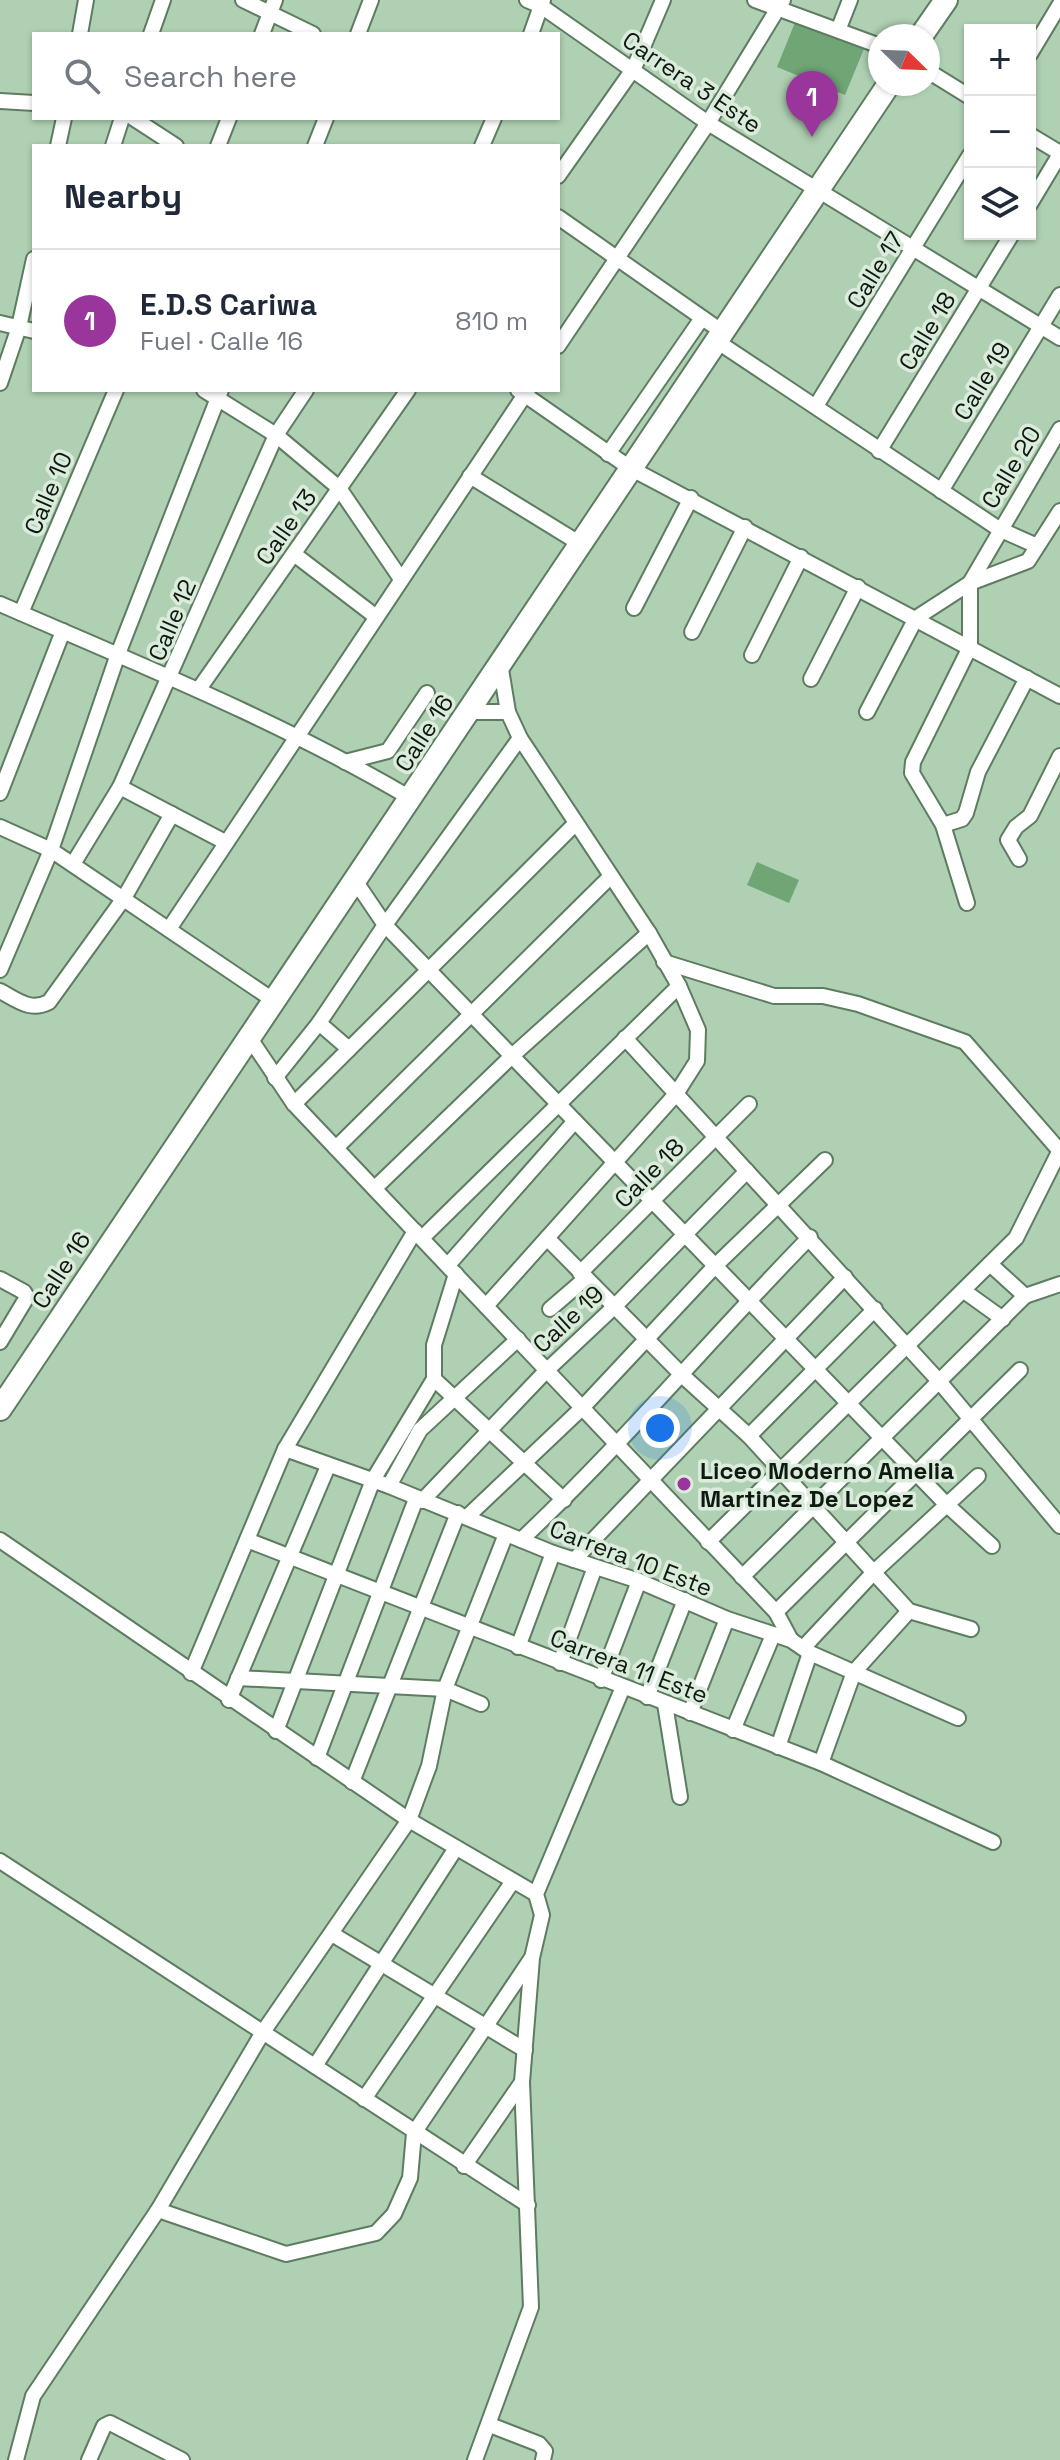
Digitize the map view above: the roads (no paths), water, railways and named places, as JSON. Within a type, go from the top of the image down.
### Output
[{"type":"highway","points":[[929,24],[946,0]]},
{"type":"highway","name":"Calle 16","points":[[2,1403],[251,1040],[579,543],[721,338],[881,96]]},
{"type":"street","points":[[80,32],[86,0]]},
{"type":"street","points":[[152,32],[163,0]]},
{"type":"street","points":[[243,0],[273,6],[310,32]]},
{"type":"street","points":[[359,32],[371,0]]},
{"type":"street","points":[[560,173],[634,68],[663,0]]},
{"type":"street","points":[[755,0],[782,4],[868,41]]},
{"type":"street","points":[[839,28],[850,0]]},
{"type":"street","points":[[531,32],[537,2]]},
{"type":"street","name":"Carrera 3 Este","points":[[537,2],[708,123],[1060,338]]},
{"type":"street","points":[[560,343],[708,123],[782,4]]},
{"type":"street","points":[[1036,44],[1060,4]]},
{"type":"street","points":[[263,32],[273,6]]},
{"type":"street","points":[[940,78],[968,96]]},
{"type":"street","points":[[0,101],[32,103]]},
{"type":"street","points":[[58,144],[64,120]]},
{"type":"street","points":[[114,144],[121,120]]},
{"type":"street","points":[[136,120],[173,144]]},
{"type":"street","points":[[219,144],[228,120]]},
{"type":"street","points":[[316,144],[325,120]]},
{"type":"street","points":[[483,144],[493,120]]},
{"type":"street","points":[[1036,139],[1060,154],[1036,194]]},
{"type":"street","name":"Calle 17","points":[[816,406],[964,165]]},
{"type":"street","points":[[560,218],[702,318],[721,338],[879,451],[999,529],[1037,546]]},
{"type":"street","name":"Calle 18","points":[[879,451],[1008,240]]},
{"type":"street","points":[[0,383],[27,329],[32,279]]},
{"type":"street","name":"Calle 19","points":[[941,491],[1060,295]]},
{"type":"street","points":[[608,454],[702,318]]},
{"type":"street","points":[[0,323],[27,329]]},
{"type":"street","name":"Calle 10","points":[[21,613],[115,392]]},
{"type":"street","points":[[0,970],[51,850],[118,654],[215,392],[276,435],[339,488],[401,579]]},
{"type":"street","name":"Calle 12","points":[[73,864],[120,787],[172,676],[276,435],[305,392]]},
{"type":"street","name":"Calle 13","points":[[199,689],[407,392]]},
{"type":"street","points":[[169,929],[524,392],[630,468],[1060,696]]},
{"type":"street","name":"Calle 20","points":[[970,583],[1060,429]]},
{"type":"street","points":[[470,476],[579,543]]},
{"type":"street","points":[[634,608],[691,498]]},
{"type":"street","points":[[867,712],[916,618],[970,583],[1024,564],[1060,511]]},
{"type":"street","points":[[692,632],[745,527]]},
{"type":"street","points":[[294,554],[375,616]]},
{"type":"street","points":[[752,655],[801,557]]},
{"type":"street","points":[[967,903],[943,825],[912,773],[913,762],[970,647],[970,583]]},
{"type":"street","points":[[811,679],[858,587]]},
{"type":"street","points":[[0,604],[172,676],[295,735],[412,799]]},
{"type":"street","points":[[0,793],[63,631]]},
{"type":"street","points":[[486,1306],[676,1094],[697,1061],[698,1030],[679,986],[649,933],[520,738],[508,712],[500,662]]},
{"type":"street","points":[[943,825],[962,819],[966,813],[978,772],[1027,678]]},
{"type":"street","points":[[345,762],[388,751],[427,693]]},
{"type":"street","points":[[468,712],[508,712]]},
{"type":"street","points":[[275,1078],[319,1023],[385,925],[520,738]]},
{"type":"street","points":[[1019,859],[1008,840],[1016,827],[1030,816],[1060,756]]},
{"type":"street","points":[[120,787],[225,842]]},
{"type":"street","points":[[0,991],[28,1006],[38,1008],[49,1002],[124,898],[172,814]]},
{"type":"street","points":[[294,1104],[575,824]]},
{"type":"street","points":[[0,827],[51,850],[276,1002]]},
{"type":"street","points":[[336,1148],[610,877]]},
{"type":"street","points":[[356,882],[385,925],[428,970],[747,1301],[849,1400],[946,1504],[992,1546]]},
{"type":"street","points":[[375,1188],[513,1055],[649,933]]},
{"type":"street","points":[[664,962],[774,996],[823,996],[858,1004],[965,1042],[1060,1150],[1016,1238],[708,1542]]},
{"type":"street","points":[[191,1673],[285,1449],[419,1235],[527,1135],[679,986]]},
{"type":"street","points":[[319,1023],[349,1049]]},
{"type":"street","points":[[625,1038],[875,1309],[1060,1526]]},
{"type":"street","points":[[251,1040],[294,1104],[776,1612],[802,1647]]},
{"type":"street","name":"Calle 18","points":[[550,1309],[749,1104]]},
{"type":"street","points":[[389,1486],[434,1379],[434,1345],[452,1270],[575,1121]]},
{"type":"street","points":[[527,1135],[545,1154]]},
{"type":"street","points":[[352,1782],[421,1606],[463,1515],[582,1408],[715,1266],[825,1160]]},
{"type":"street","name":"Calle 19","points":[[317,1758],[419,1500],[747,1171]]},
{"type":"street","points":[[521,1540],[564,1500],[683,1376],[747,1301],[810,1237]]},
{"type":"street","points":[[547,1238],[683,1376],[749,1436],[909,1611],[971,1629]]},
{"type":"street","points":[[990,1264],[1025,1296]]},
{"type":"street","points":[[574,1560],[845,1277]]},
{"type":"street","points":[[0,1279],[24,1292],[27,1297],[0,1342]]},
{"type":"street","points":[[742,1577],[1025,1296],[1060,1284]]},
{"type":"street","points":[[964,1291],[1003,1319]]},
{"type":"street","points":[[749,1436],[875,1309]]},
{"type":"street","points":[[276,1731],[373,1480],[414,1426],[452,1398],[518,1339]]},
{"type":"street","points":[[776,1612],[1020,1370]]},
{"type":"street","points":[[434,1379],[564,1500]]},
{"type":"street","name":"Carrera 10 Este","points":[[285,1449],[389,1486],[553,1553],[639,1581],[802,1647],[958,1718]]},
{"type":"street","points":[[229,1700],[328,1466]]},
{"type":"street","points":[[778,1747],[802,1647],[875,1571],[978,1476]]},
{"type":"street","points":[[20,2458],[33,2396],[158,2210],[263,2032],[409,1820],[429,1766],[445,1689],[506,1534]]},
{"type":"street","points":[[0,1540],[229,1700],[409,1820],[536,1894]]},
{"type":"street","name":"Carrera 11 Este","points":[[247,1540],[821,1763],[993,1842]]},
{"type":"street","points":[[518,1647],[553,1553]]},
{"type":"street","points":[[560,1663],[595,1567]]},
{"type":"street","points":[[601,1680],[639,1581]]},
{"type":"street","points":[[647,1697],[685,1600]]},
{"type":"street","points":[[821,1763],[854,1672],[909,1611]]},
{"type":"street","points":[[690,1713],[727,1619]]},
{"type":"street","points":[[733,1730],[773,1635]]},
{"type":"street","points":[[238,1678],[445,1689],[481,1704]]},
{"type":"street","points":[[475,2460],[531,2307],[522,2082],[532,1958],[542,1915],[536,1894],[623,1687]]},
{"type":"street","points":[[665,1704],[680,1797]]},
{"type":"street","points":[[315,2066],[456,1848]]},
{"type":"street","points":[[0,1861],[528,2205]]},
{"type":"street","points":[[364,2099],[513,1881]]},
{"type":"street","points":[[332,1934],[525,2050]]},
{"type":"street","points":[[158,2210],[286,2254],[376,2233],[394,2214],[410,2178],[414,2133],[532,1958]]},
{"type":"street","points":[[464,2166],[522,2082]]},
{"type":"street","points":[[89,2460],[104,2426],[110,2423],[182,2460]]},
{"type":"street","points":[[490,2425],[539,2444],[545,2451],[543,2460]]},
{"type":"place","name":"E.D.S Cariwa","points":[[812,137]]},
{"type":"place","name":"Liceo Moderno Amelia Martinez De Lopez","points":[[684,1484]]}]
